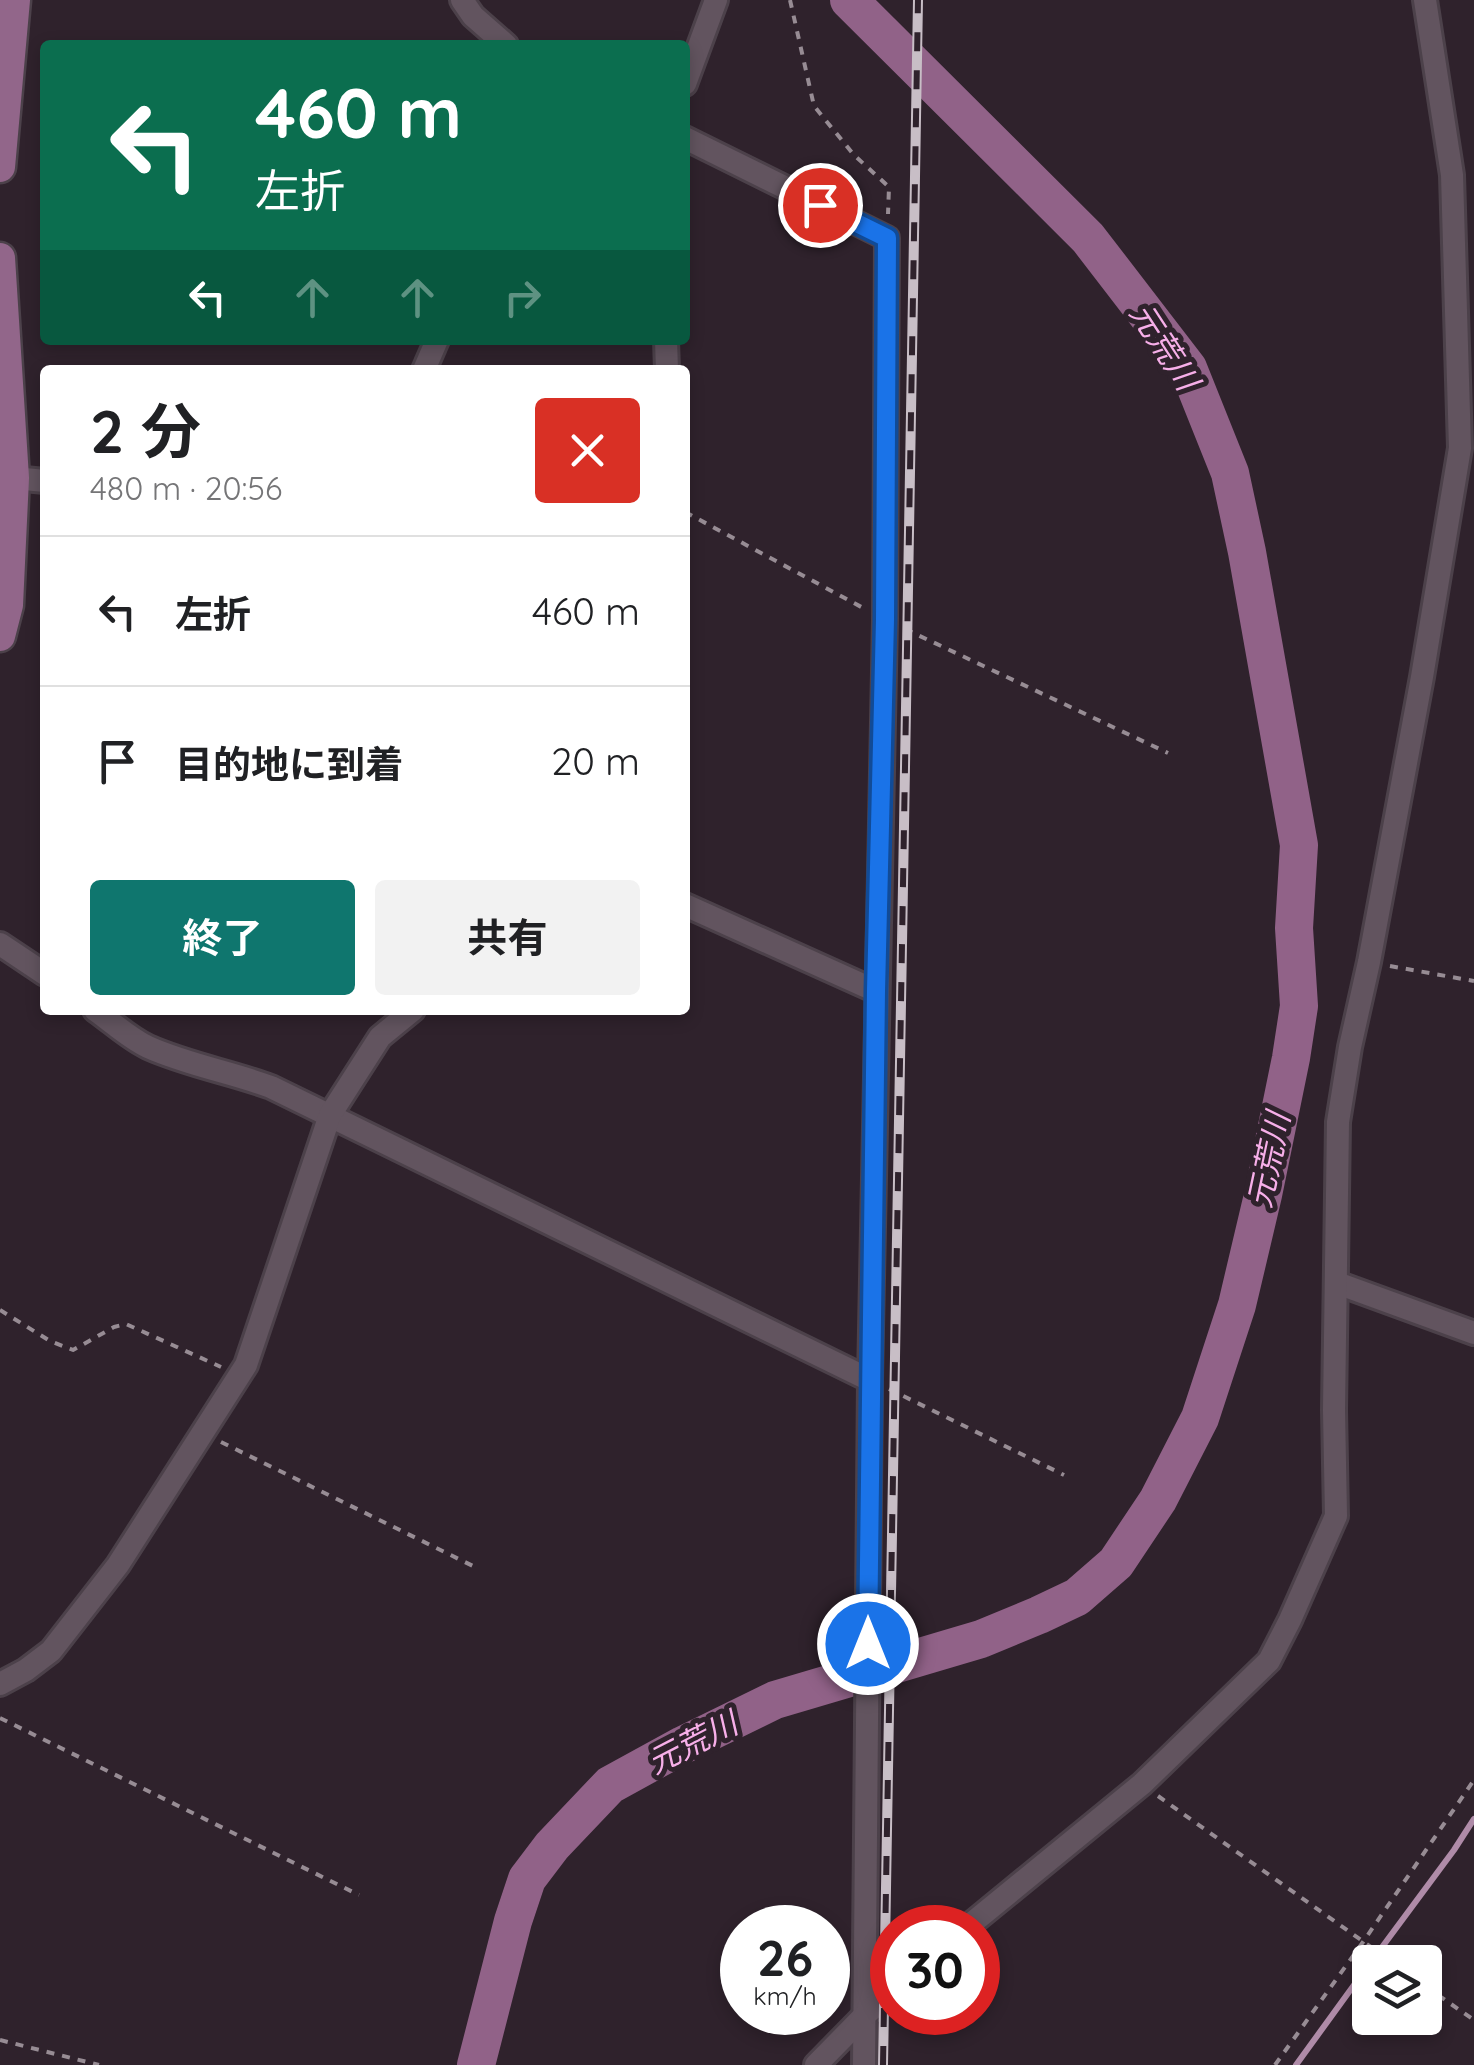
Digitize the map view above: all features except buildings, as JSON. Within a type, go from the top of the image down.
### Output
[{"type":"main road","points":[[0,167],[10,4]]},
{"type":"main road","points":[[0,258],[30,480],[6,542],[8,605],[0,632]]},
{"type":"street","points":[[462,0],[473,16],[500,40]]},
{"type":"street","points":[[690,70],[716,0]]},
{"type":"street","points":[[994,1905],[1142,1784],[1269,1660],[1336,1516],[1338,1122],[1422,677],[1460,448],[1452,174],[1425,0]]},
{"type":"street","points":[[690,140],[887,238],[864,2065]]},
{"type":"street","points":[[690,906],[876,991]]},
{"type":"street","points":[[0,944],[40,971]]},
{"type":"street","points":[[102,1015],[145,1046],[211,1070],[242,1076],[330,1115],[870,1380]]},
{"type":"street","points":[[0,1684],[26,1670],[50,1650],[118,1566],[246,1365],[330,1115],[380,1037],[408,1015]]},
{"type":"street","points":[[1337,1284],[1474,1333]]},
{"type":"street","points":[[816,2065],[870,2011]]},
{"type":"path","points":[[790,0],[814,106],[854,154],[890,187],[887,238]]},
{"type":"path","points":[[690,515],[885,620],[1168,752]]},
{"type":"path","points":[[1369,962],[1474,982]]},
{"type":"path","points":[[0,1310],[50,1341],[73,1350],[126,1324],[239,1376]]},
{"type":"path","points":[[870,1380],[1064,1476]]},
{"type":"path","points":[[202,1433],[477,1568]]},
{"type":"path","points":[[0,1718],[359,1895]]},
{"type":"path","points":[[1275,2065],[1474,1780]]},
{"type":"path","points":[[1142,1784],[1367,1945]]},
{"type":"path","points":[[1442,1998],[1474,2020]]},
{"type":"path","points":[[0,2040],[99,2065]]},
{"type":"waterway","name":"元荒川","points":[[476,2065],[527,1879],[552,1846],[610,1785],[775,1700],[981,1639],[1039,1615],[1077,1597],[1116,1563],[1158,1500],[1200,1418],[1237,1305],[1291,1058],[1299,1006],[1294,928],[1299,845],[1230,473],[1188,368],[1088,238],[849,0]]},
{"type":"waterway","points":[[1384,1945],[1474,1819]]},
{"type":"waterway","points":[[1296,2065],[1352,1988]]},
{"type":"railway","points":[[883,2065],[918,0]]},
{"type":"route","points":[[820,205],[887,238],[885,620],[868,1644]]}]
